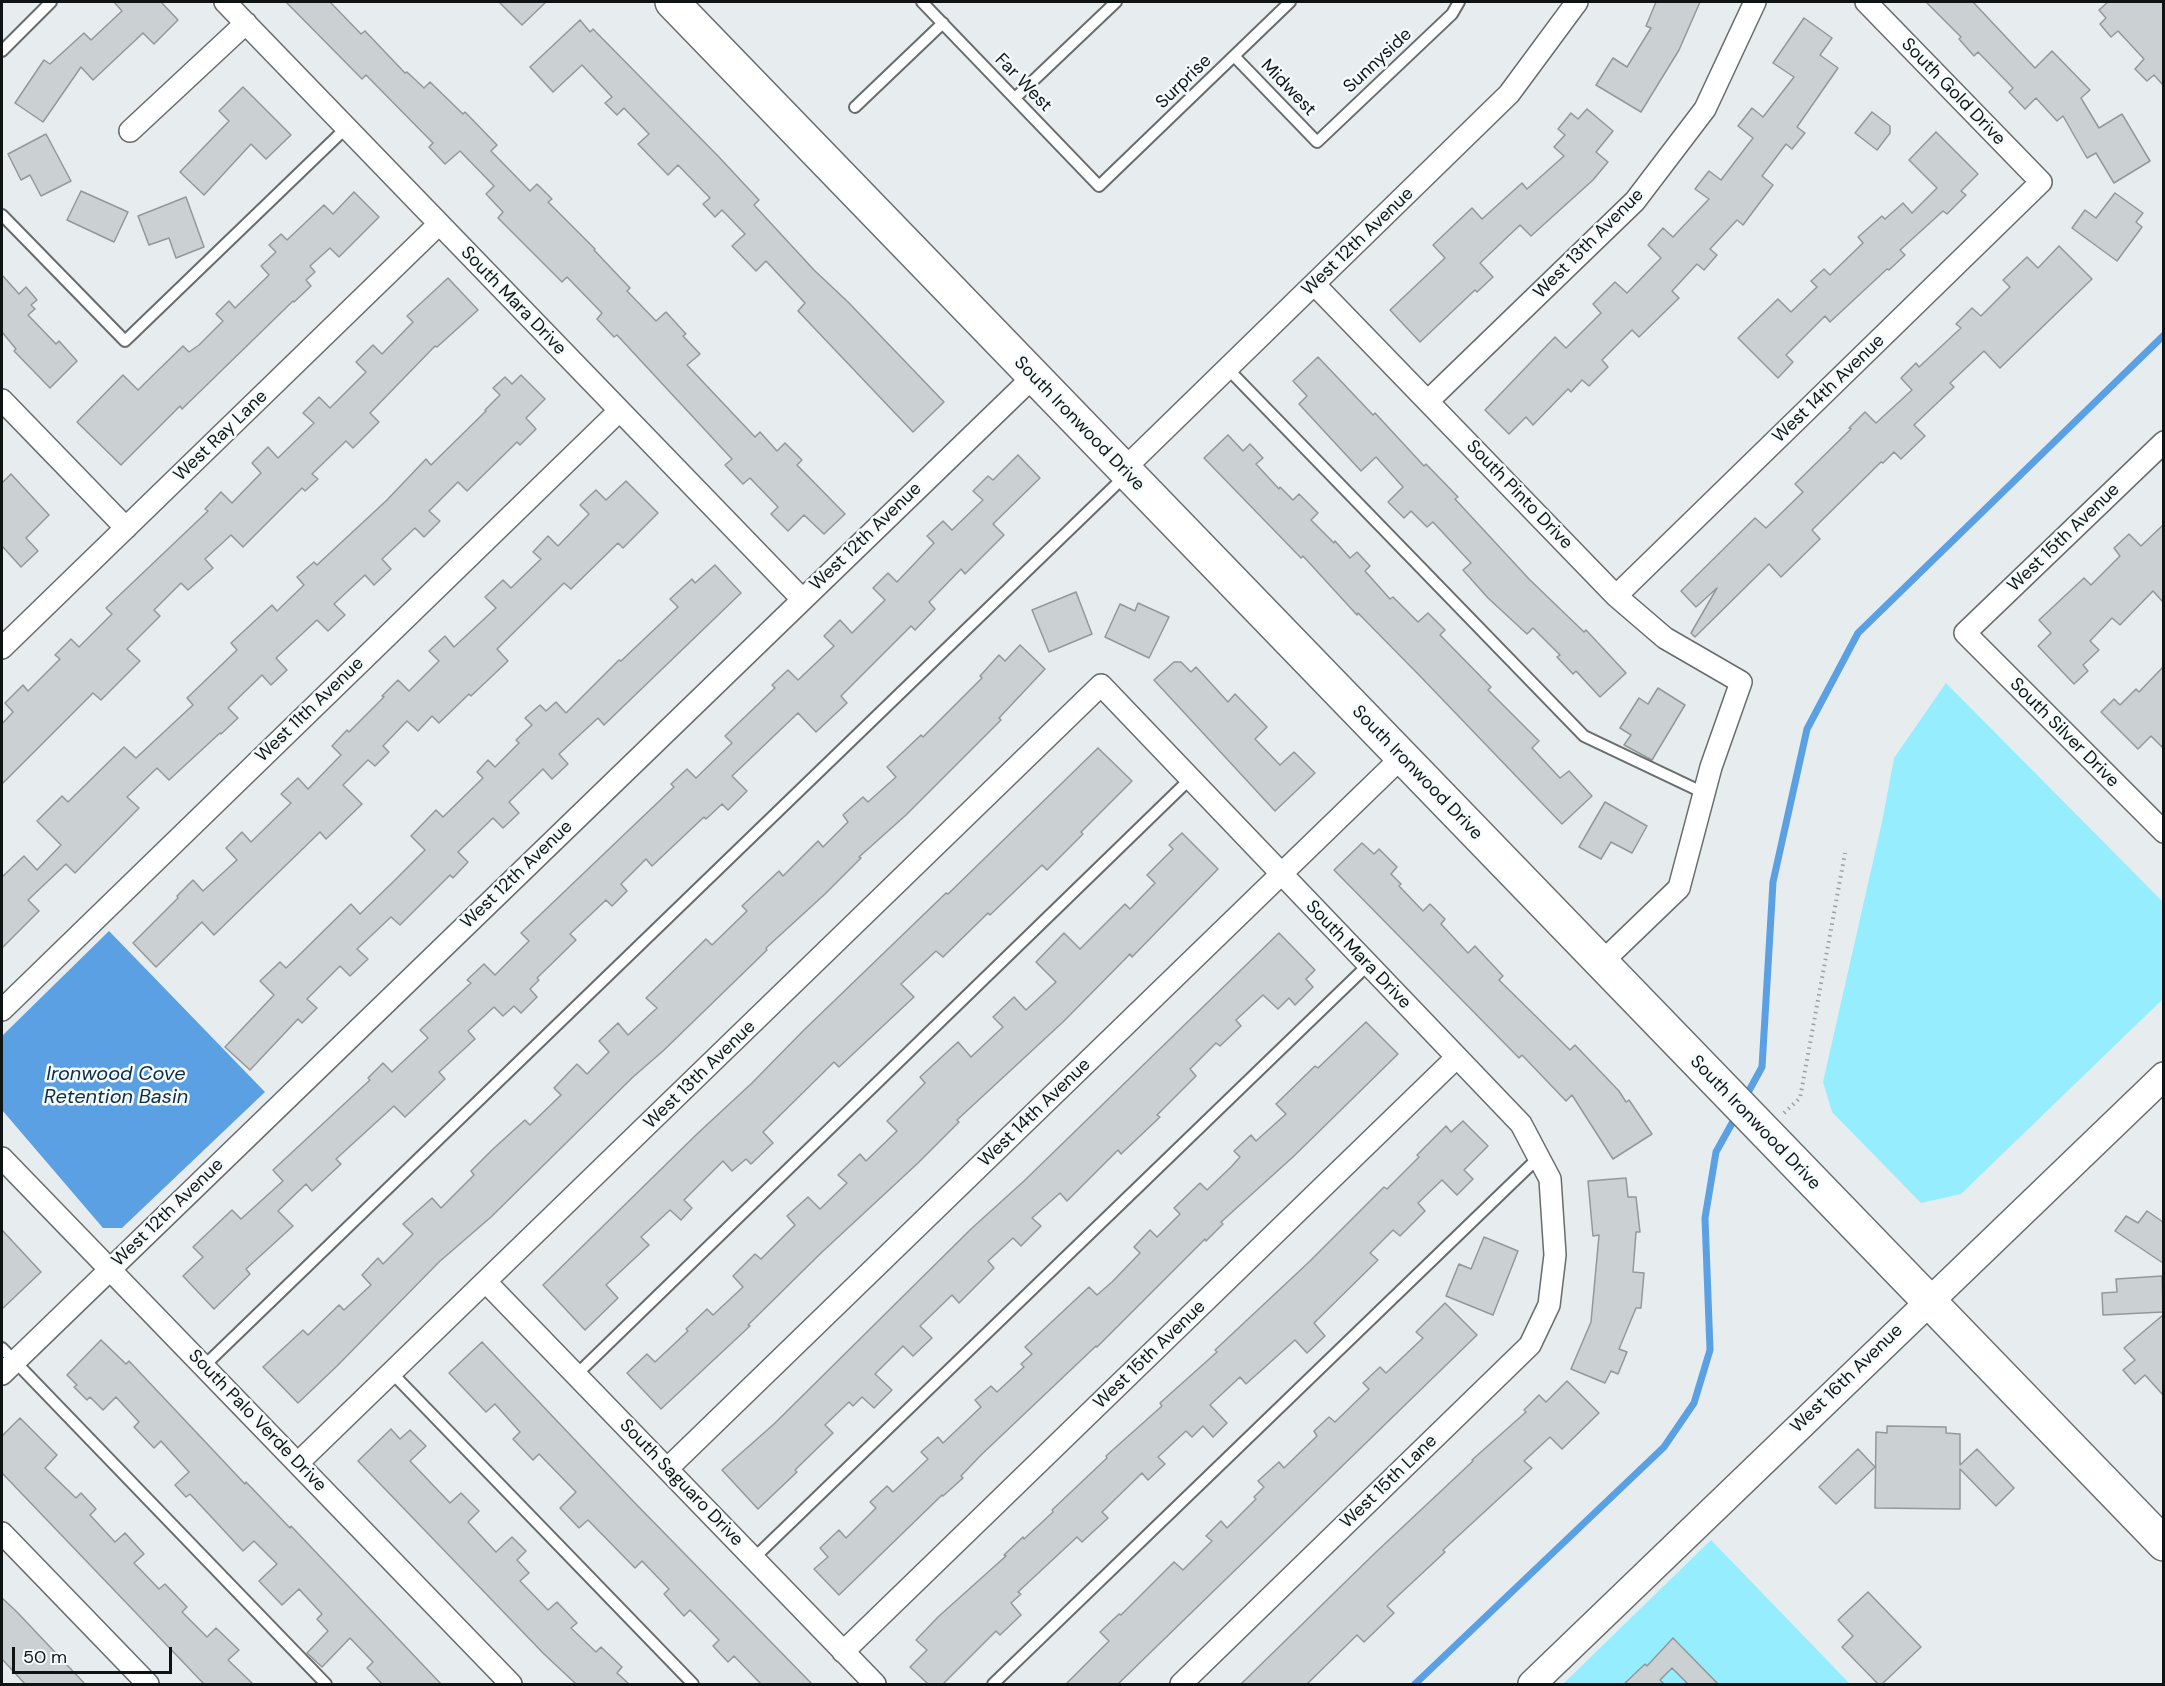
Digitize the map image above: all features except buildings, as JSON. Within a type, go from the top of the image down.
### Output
[{"type":"main road","name":"South Ironwood Drive","points":[[672,2],[2163,1544]]},
{"type":"street","name":"South Mara Drive","points":[[225,2],[802,599]]},
{"type":"street","name":"West 12th Avenue","points":[[1126,471],[1509,94],[1577,2]]},
{"type":"street","name":"West 13th Avenue","points":[[1428,401],[1635,201],[1705,109],[1755,2]]},
{"type":"street","name":"South Gold Drive","points":[[1866,2],[2041,182]]},
{"type":"street","points":[[130,131],[246,23]]},
{"type":"street","name":"West 14th Avenue","points":[[1616,596],[2041,182]]},
{"type":"street","name":"West Ray Lane","points":[[2,648],[439,224]]},
{"type":"street","name":"South Pinto Drive","points":[[1315,285],[1616,596],[1665,638],[1741,682],[1704,793]]},
{"type":"street","name":"West 12th Avenue","points":[[6,1361],[110,1269],[1033,377]]},
{"type":"street","points":[[2,400],[126,528]]},
{"type":"street","name":"West 11th Avenue","points":[[2,1010],[620,411]]},
{"type":"street","name":"West 15th Avenue","points":[[1965,633],[2163,442]]},
{"type":"street","name":"South Silver Drive","points":[[1965,633],[2159,820]]},
{"type":"street","name":"South Mara Drive","points":[[1101,685],[1521,1124],[1550,1179],[1555,1255]]},
{"type":"street","name":"West 13th Avenue","points":[[298,1463],[1101,685]]},
{"type":"street","name":"West 14th Avenue","points":[[667,1469],[1402,757]]},
{"type":"street","points":[[1600,964],[1679,888],[1704,793]]},
{"type":"street","name":"West 15th Avenue","points":[[843,1652],[1457,1057]]},
{"type":"street","name":"West 16th Avenue","points":[[1532,1684],[2163,1076]]},
{"type":"street","name":"South Palo Verde Drive","points":[[2,1158],[511,1684]]},
{"type":"street","name":"West 15th Lane","points":[[1180,1684],[1530,1345],[1549,1305],[1555,1255]]},
{"type":"street","name":"South Saguaro Drive","points":[[486,1282],[875,1684]]},
{"type":"street","points":[[2,1533],[148,1684]]},
{"type":"lane","points":[[2,51],[51,2]]},
{"type":"lane","name":"Far West","points":[[922,2],[1099,186]]},
{"type":"lane","points":[[1015,98],[1116,2]]},
{"type":"lane","name":"Surprise","points":[[1099,186],[1290,2]]},
{"type":"lane","name":"Sunnyside","points":[[1317,141],[1452,14],[1460,2]]},
{"type":"lane","points":[[855,107],[943,23]]},
{"type":"lane","name":"Midwest","points":[[1234,57],[1317,141]]},
{"type":"lane","points":[[2,215],[125,341],[346,128]]},
{"type":"lane","points":[[1228,369],[1584,736],[1704,793]]},
{"type":"lane","points":[[204,1366],[1126,471]]},
{"type":"lane","points":[[576,1375],[1190,779]]},
{"type":"lane","points":[[753,1558],[1368,965]]},
{"type":"lane","points":[[993,1684],[1538,1158]]},
{"type":"lane","points":[[6,1361],[326,1684]]},
{"type":"lane","points":[[392,1373],[693,1684]]},
{"type":"path","points":[[1759,1127],[1800,1098],[1845,853]]},
{"type":"shaded area","points":[[1946,683],[2163,902],[2164,998],[1961,1194],[1921,1203],[1832,1112],[1823,1082],[1882,822],[1894,758]]},
{"type":"shaded area","points":[[1711,1540],[1850,1684],[1563,1684]]},
{"type":"water","name":"Ironwood Cove Retention Basin","points":[[109,931],[265,1092],[122,1228],[103,1228],[2,1110],[2,1036]]},
{"type":"waterway","points":[[1745,1098],[1762,1067],[1773,882],[1807,729],[1858,633],[2164,335]]},
{"type":"waterway","points":[[1415,1684],[1664,1447],[1694,1403],[1710,1350],[1705,1218],[1716,1152],[1736,1116]]}]
